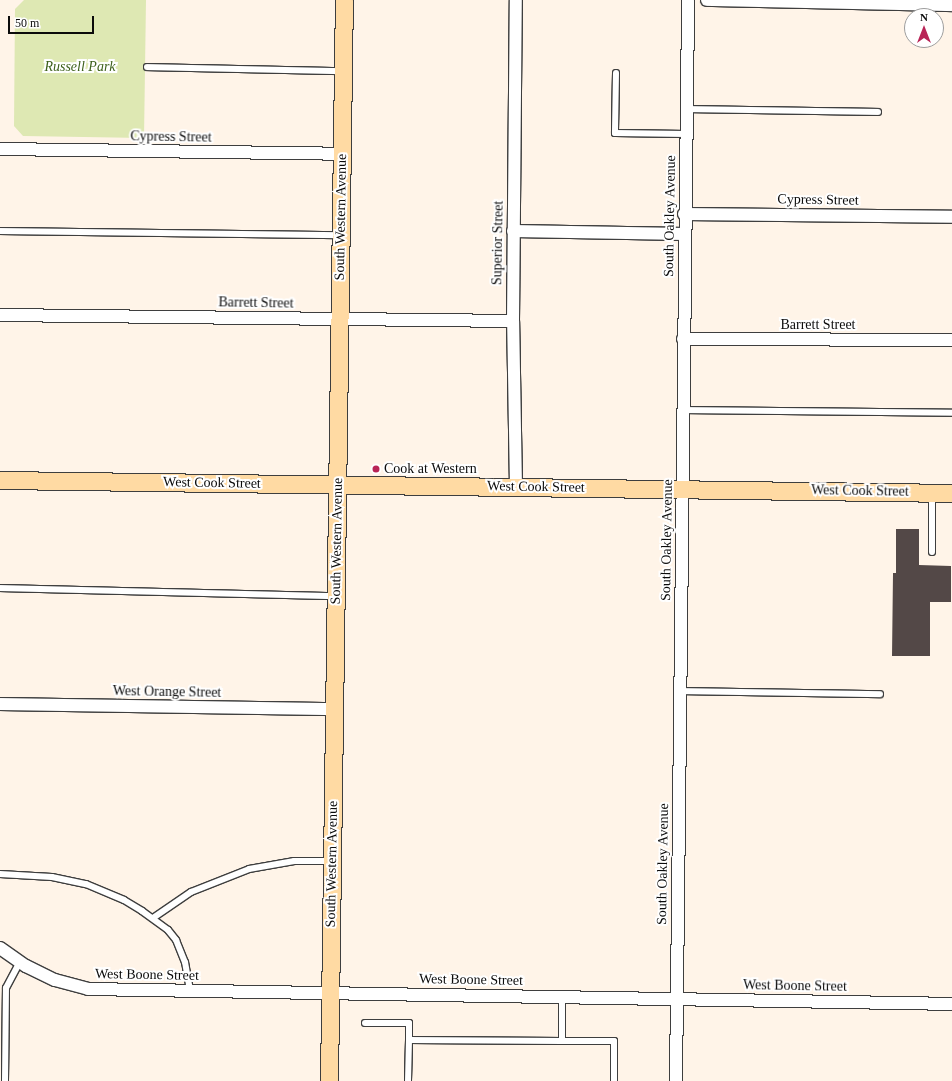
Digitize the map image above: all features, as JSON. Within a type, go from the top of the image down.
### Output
[{"type":"street","name":"South Western Avenue","points":[[329,1081],[344,0]]},
{"type":"street","name":"Superior Street","points":[[516,0],[512,321],[512,377],[516,384],[516,487]]},
{"type":"street","name":"South Oakley Avenue","points":[[676,1081],[683,489],[684,214],[688,0]]},
{"type":"street","points":[[707,0],[910,2],[952,5]]},
{"type":"street","name":"Cypress Street","points":[[0,149],[342,154]]},
{"type":"street","name":"Cypress Street","points":[[684,214],[952,217]]},
{"type":"street","points":[[513,231],[684,234]]},
{"type":"street","name":"Barrett Street","points":[[0,315],[512,321]]},
{"type":"street","name":"Barrett Street","points":[[683,339],[952,340]]},
{"type":"street","name":"West Cook Street","points":[[0,480],[952,493]]},
{"type":"street","name":"West Orange Street","points":[[0,704],[334,709]]},
{"type":"street","name":"West Boone Street","points":[[0,948],[20,962],[55,980],[88,989],[562,996],[952,1004]]},
{"type":"lane","points":[[147,67],[343,71]]},
{"type":"lane","points":[[616,73],[615,133],[686,134]]},
{"type":"lane","points":[[686,109],[878,112]]},
{"type":"lane","points":[[0,231],[341,235]]},
{"type":"lane","points":[[683,410],[952,413]]},
{"type":"lane","points":[[932,492],[932,552]]},
{"type":"lane","points":[[0,588],[336,596]]},
{"type":"lane","points":[[680,691],[880,694]]},
{"type":"lane","points":[[152,918],[191,892],[249,869],[294,861],[332,861]]},
{"type":"lane","points":[[0,874],[52,877],[86,884],[124,900],[168,930],[181,950],[190,991]]},
{"type":"lane","points":[[5,1081],[6,988],[20,962]]},
{"type":"lane","points":[[562,996],[562,1041]]},
{"type":"lane","points":[[365,1023],[409,1023],[408,1081]]},
{"type":"lane","points":[[409,1040],[614,1041],[614,1081]]},
{"type":"green space","name":"Russell Park","points":[[24,0],[146,0],[144,138],[23,136],[14,126],[15,9]]},
{"type":"building","points":[[896,529],[919,529],[919,565],[951,566],[951,602],[930,602],[930,656],[892,656],[893,573],[896,573]]},
{"type":"place","name":"Cook at Western","points":[[376,469]]}]
